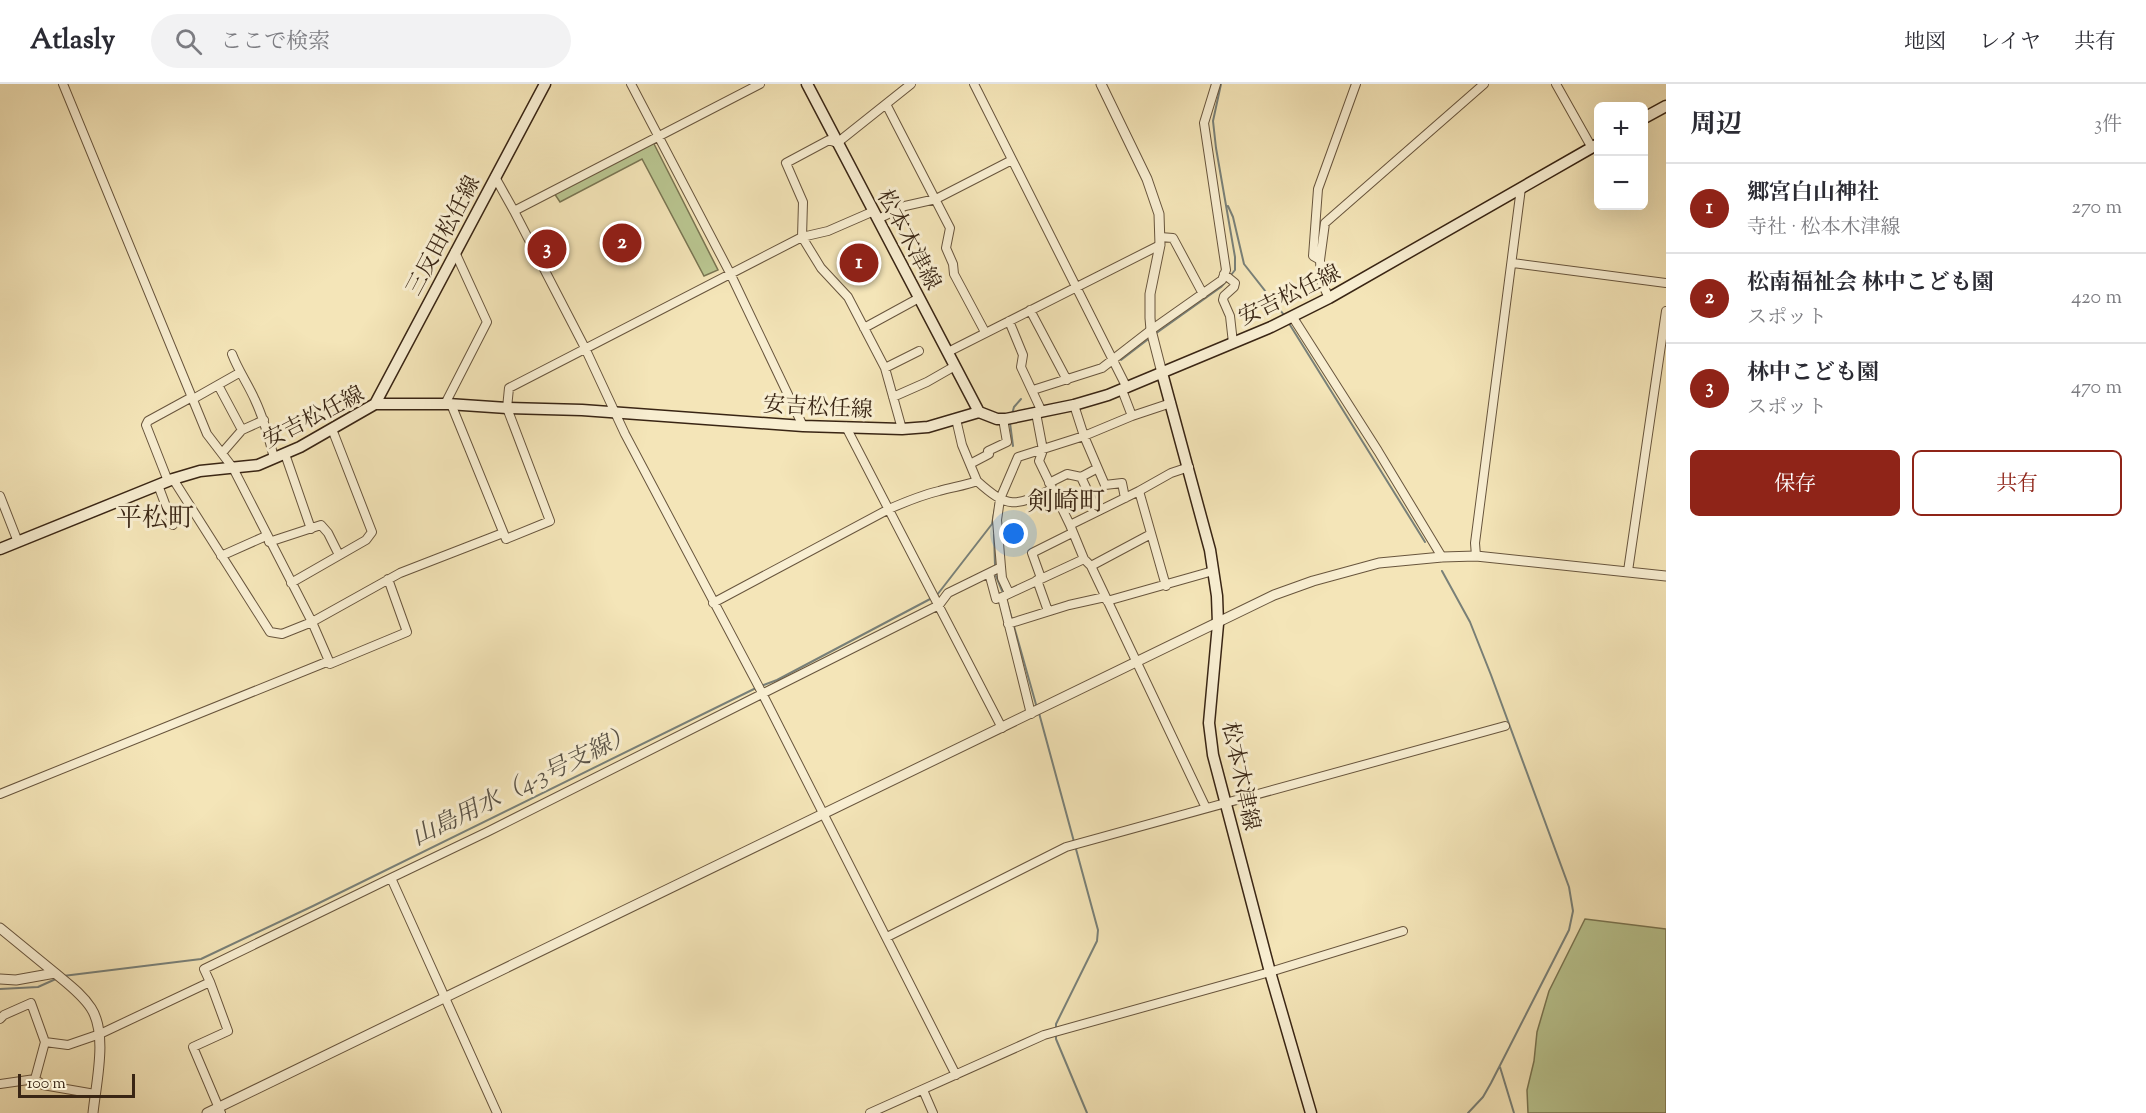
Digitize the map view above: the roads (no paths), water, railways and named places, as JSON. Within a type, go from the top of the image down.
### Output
[{"type":"main road","name":"三反田松任線","points":[[375,404],[545,84]]},
{"type":"main road","name":"松本木津線","points":[[807,84],[979,412]]},
{"type":"main road","points":[[1648,116],[1666,105]]},
{"type":"main road","name":"安吉松任線","points":[[0,549],[166,482],[200,471],[258,465],[285,454],[375,404],[448,404],[803,426],[902,429],[928,427],[979,412],[1009,418],[1074,405],[1124,389],[1233,343],[1329,298],[1594,147]]},
{"type":"main road","name":"松本木津線","points":[[1162,373],[1189,467],[1217,596],[1218,624],[1211,681],[1209,723],[1213,755],[1270,972],[1311,1113]]},
{"type":"street","points":[[0,794],[329,661],[312,622],[233,468],[207,434],[63,84]]},
{"type":"street","points":[[631,84],[730,273],[803,426]]},
{"type":"street","points":[[514,211],[760,84]]},
{"type":"street","points":[[902,429],[885,368],[848,297],[821,268],[802,237],[803,202],[786,163],[829,140],[837,143],[911,84]]},
{"type":"street","points":[[974,84],[1115,364],[1132,416]]},
{"type":"street","points":[[1101,84],[1156,199],[1160,241],[1150,294],[1152,334],[1162,373]]},
{"type":"street","points":[[1033,390],[1115,364],[1225,275],[1204,123],[1216,84]]},
{"type":"street","points":[[1320,260],[1313,256],[1318,189],[1356,84]]},
{"type":"street","points":[[1329,298],[1321,280],[1320,260],[1325,223],[1484,84]]},
{"type":"street","points":[[1556,84],[1594,144]]},
{"type":"street","points":[[886,104],[950,228],[946,248],[954,264],[954,274],[985,332]]},
{"type":"street","points":[[455,252],[487,322],[448,404],[506,539],[550,521],[507,408],[509,388],[802,237],[936,199],[1012,160]]},
{"type":"street","points":[[495,177],[585,348],[625,434],[760,690],[956,1075]]},
{"type":"street","points":[[1476,556],[1475,543],[1513,264],[1521,188]]},
{"type":"street","points":[[948,352],[1160,241],[1173,238],[1203,294]]},
{"type":"street","points":[[1513,264],[1666,284]]},
{"type":"street","points":[[1225,275],[1233,281],[1234,287],[1224,296],[1223,300],[1230,316],[1233,343]]},
{"type":"street","points":[[864,328],[920,298]]},
{"type":"street","points":[[1030,310],[1067,380]]},
{"type":"street","points":[[1628,571],[1666,311]]},
{"type":"street","points":[[1292,316],[1442,556]]},
{"type":"street","points":[[1008,321],[1023,355],[1021,367],[1033,390],[1039,412],[1043,450],[1039,461],[1084,559],[1091,566],[1206,808]]},
{"type":"street","points":[[885,368],[919,351]]},
{"type":"street","points":[[232,354],[239,373],[264,420],[274,458]]},
{"type":"street","points":[[893,397],[956,366]]},
{"type":"street","points":[[173,525],[166,482],[146,424],[239,373]]},
{"type":"street","points":[[218,385],[242,430]]},
{"type":"street","points":[[1032,714],[1009,623],[997,520],[1000,499],[1018,458],[1171,403]]},
{"type":"street","points":[[1074,405],[1096,469],[1104,485],[1122,483],[1125,498]]},
{"type":"street","points":[[970,464],[989,454],[988,451],[1007,442],[1009,418]]},
{"type":"street","points":[[956,419],[962,445],[977,481],[993,495],[1008,502],[1025,502],[1067,474],[1081,477],[1096,469]]},
{"type":"street","points":[[222,453],[242,430],[264,420]]},
{"type":"street","points":[[846,427],[1002,728]]},
{"type":"street","points":[[291,583],[366,540],[372,532],[332,429]]},
{"type":"street","points":[[285,454],[311,529]]},
{"type":"street","points":[[1070,525],[1140,491],[1171,473],[1189,467]]},
{"type":"street","points":[[1081,477],[1097,511]]},
{"type":"street","points":[[713,603],[889,509],[940,490],[961,487],[977,481]]},
{"type":"street","points":[[166,482],[221,556],[270,632],[282,634],[312,622],[388,579],[503,533]]},
{"type":"street","points":[[1140,491],[1166,586]]},
{"type":"street","points":[[0,496],[18,542]]},
{"type":"street","points":[[221,556],[268,539],[321,525],[328,533],[339,555]]},
{"type":"street","points":[[1048,611],[1032,553],[1072,533]]},
{"type":"street","points":[[1091,566],[1151,534]]},
{"type":"street","points":[[207,1113],[219,1110],[1274,595],[1313,581],[1379,563],[1442,556],[1476,556],[1666,576]]},
{"type":"street","points":[[989,573],[996,599],[1084,559]]},
{"type":"street","points":[[219,1110],[193,1047],[228,1031],[204,969],[392,878],[1001,567]]},
{"type":"street","points":[[1009,623],[1048,611],[1166,586],[1213,571]]},
{"type":"street","points":[[330,664],[407,632],[388,579]]},
{"type":"street","points":[[887,937],[1075,844],[1505,726]]},
{"type":"street","points":[[392,878],[497,1113]]},
{"type":"street","points":[[0,928],[77,991],[92,1010],[100,1034],[93,1113]]},
{"type":"street","points":[[870,1113],[1053,1033],[1270,972],[1403,931]]},
{"type":"street","points":[[0,980],[59,976]]},
{"type":"street","points":[[45,1042],[68,1045],[100,1034],[210,982]]},
{"type":"street","points":[[1,1016],[30,1003],[45,1042],[35,1079]]},
{"type":"street","points":[[0,1084],[35,1079],[43,1085],[95,1094]]},
{"type":"street","points":[[923,1090],[933,1113]]},
{"type":"waterway","points":[[1221,84],[1213,121],[1235,257],[1235,270],[1231,275]]},
{"type":"waterway","points":[[1228,206],[1233,217],[1244,264],[1284,315]]},
{"type":"waterway","points":[[1155,334],[1221,287],[1227,280]]},
{"type":"waterway","points":[[1290,325],[1425,542]]},
{"type":"waterway","points":[[1121,360],[1151,337]]},
{"type":"waterway","points":[[1012,414],[1014,407],[1021,399]]},
{"type":"waterway","points":[[1010,423],[1013,446]]},
{"type":"waterway","name":"山島用水（4-3号支線）","points":[[937,595],[992,524],[996,503]]},
{"type":"waterway","points":[[994,535],[995,565]]},
{"type":"waterway","points":[[1442,571],[1470,622],[1491,675],[1569,887],[1573,911],[1569,930],[1491,1083],[1483,1097],[1468,1113]]},
{"type":"waterway","points":[[996,576],[1003,593]]},
{"type":"waterway","name":"山島用水（4-3号支線）","points":[[761,686],[777,680],[932,598]]},
{"type":"waterway","points":[[1006,598],[1037,708]]},
{"type":"waterway","name":"山島用水（4-3号支線）","points":[[63,976],[201,959],[756,688]]},
{"type":"waterway","points":[[1039,713],[1098,930],[1097,941],[1056,1024],[1056,1029]]},
{"type":"waterway","name":"山島用水（4-3号支線）","points":[[0,989],[38,987],[58,978]]},
{"type":"waterway","points":[[1056,1035],[1087,1113]]},
{"type":"waterway","points":[[1500,1067],[1514,1113]]},
{"type":"place","name":"松南福祉会 林中こども園","points":[[622,243]]},
{"type":"place","name":"林中こども園","points":[[547,249]]},
{"type":"place","name":"郷宮白山神社","points":[[859,263]]},
{"type":"district","name":"剣崎町","points":[[1066,501]]},
{"type":"district","name":"平松町","points":[[155,517]]}]
